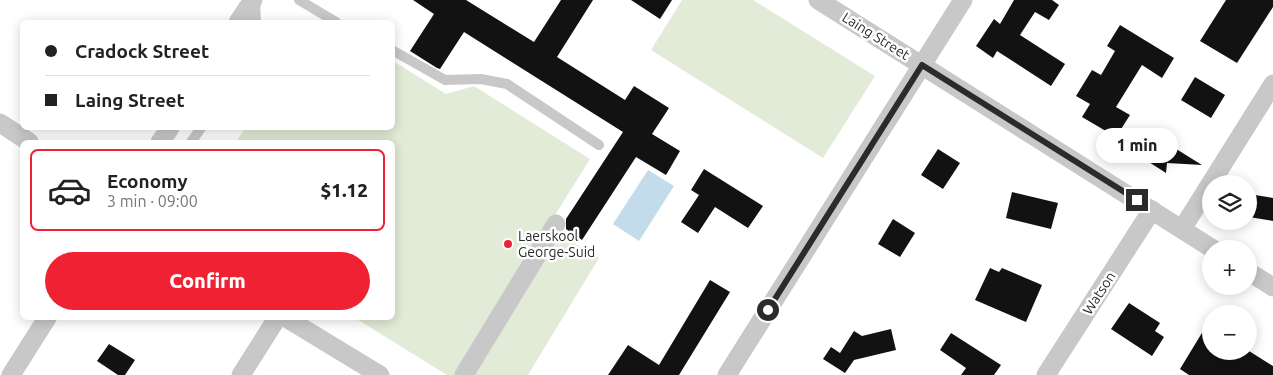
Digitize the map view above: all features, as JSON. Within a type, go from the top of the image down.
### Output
[{"type":"street","points":[[239,20],[254,0]]},
{"type":"street","name":"Laing Street","points":[[818,0],[1202,242]]},
{"type":"street","points":[[727,375],[964,0]]},
{"type":"street","points":[[1182,229],[1273,84]]},
{"type":"street","points":[[0,123],[26,140]]},
{"type":"street","name":"Watson","points":[[1046,375],[1152,210]]},
{"type":"street","points":[[464,375],[556,224]]},
{"type":"street","points":[[1257,277],[1273,287]]},
{"type":"street","points":[[11,375],[47,320]]},
{"type":"street","points":[[241,375],[277,320]]},
{"type":"street","points":[[289,320],[380,375]]},
{"type":"lane","points":[[254,0],[256,20]]},
{"type":"lane","points":[[298,0],[333,20]]},
{"type":"lane","points":[[395,52],[445,80],[481,79],[507,84],[600,145]]},
{"type":"green space","points":[[682,0],[753,0],[875,76],[823,158],[651,50]]},
{"type":"green space","points":[[395,62],[446,94],[474,86],[590,159],[455,375],[447,375],[358,320],[395,320],[395,140],[237,140],[244,130],[395,130]]},
{"type":"green space","points":[[557,233],[599,258],[528,375],[472,375]]},
{"type":"water","points":[[648,170],[674,186],[639,241],[613,224]]},
{"type":"building","points":[[413,0],[466,0],[534,42],[561,0],[593,0],[557,57],[625,100],[634,86],[669,108],[652,134],[680,151],[666,175],[636,157],[582,240],[566,229],[566,219],[623,132],[464,32],[440,69],[437,68],[410,51],[434,14]]},
{"type":"building","points":[[631,0],[672,0],[660,19]]},
{"type":"building","points":[[1014,0],[1052,0],[1059,5],[1049,20],[1035,12],[1020,35],[1065,64],[1051,86],[997,51],[993,58],[976,46],[994,19],[1000,24]]},
{"type":"building","points":[[1226,0],[1273,0],[1273,7],[1237,63],[1200,41]]},
{"type":"building","points":[[1120,25],[1174,58],[1162,78],[1142,65],[1116,107],[1130,115],[1116,137],[1082,117],[1090,104],[1076,96],[1092,70],[1101,75],[1115,51],[1107,46]]},
{"type":"building","points":[[1195,77],[1225,95],[1211,118],[1181,100]]},
{"type":"building","points":[[1152,134],[1202,165],[1167,163],[1166,173],[1138,155]]},
{"type":"building","points":[[938,149],[960,163],[943,189],[921,175]]},
{"type":"building","points":[[704,169],[763,206],[748,228],[715,207],[698,233],[681,222],[699,195],[691,190]]},
{"type":"building","points":[[1012,192],[1058,203],[1051,229],[1006,218]]},
{"type":"building","points":[[1257,195],[1273,198],[1273,221],[1257,218]]},
{"type":"building","points":[[893,219],[915,233],[900,257],[878,244]]},
{"type":"building","points":[[990,268],[999,272],[1002,268],[1042,285],[1026,322],[975,300]]},
{"type":"building","points":[[710,280],[730,292],[679,375],[608,375],[628,345],[659,365]]},
{"type":"building","points":[[1129,303],[1160,323],[1155,331],[1164,337],[1152,356],[1111,329]]},
{"type":"building","points":[[891,329],[896,350],[854,360],[845,373],[823,359],[831,347],[840,353],[854,331],[862,336]]},
{"type":"building","points":[[951,333],[1001,365],[994,375],[961,375],[966,368],[940,350]]},
{"type":"building","points":[[1202,333],[1202,360],[1257,360],[1257,356],[1273,366],[1273,375],[1189,375],[1180,369]]},
{"type":"building","points":[[109,344],[135,360],[125,375],[118,375],[97,361]]},
{"type":"place","name":"Laerskool George-Suid","points":[[508,244]]},
{"type":"route","points":[[768,310],[922,65],[1137,200]]}]
